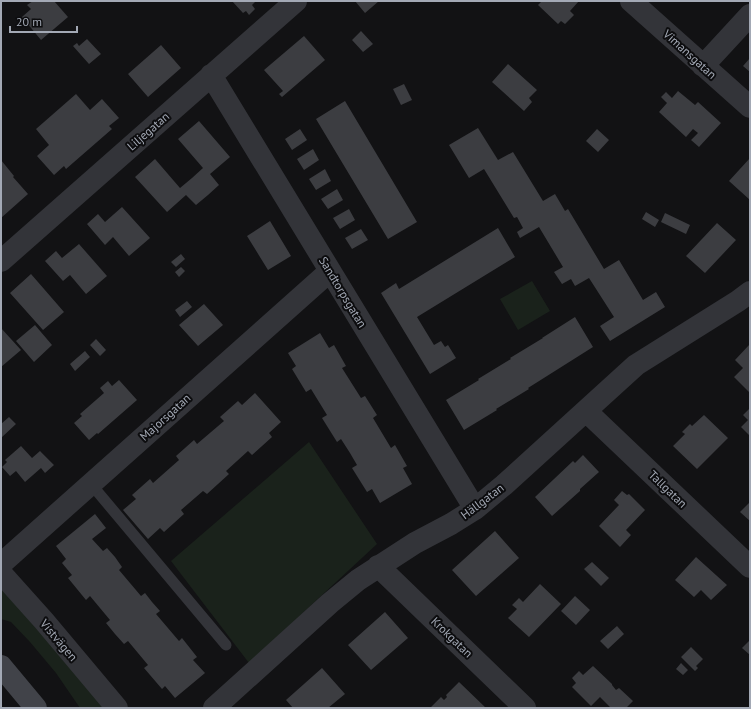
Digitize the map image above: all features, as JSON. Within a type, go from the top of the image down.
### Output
[{"type":"main road","points":[[1,666],[36,708]]},
{"type":"street","name":"Liljegatan","points":[[1,261],[296,1]]},
{"type":"street","name":"Vimansgatan","points":[[632,1],[750,107]]},
{"type":"street","points":[[703,66],[750,15]]},
{"type":"street","name":"Sandtorpsgatan","points":[[211,75],[475,509]]},
{"type":"street","name":"Majorsgatan","points":[[1,564],[330,271]]},
{"type":"street","name":"Hällgatan","points":[[214,708],[330,603],[358,580],[415,543],[451,524],[475,509],[504,485],[636,365],[750,292]]},
{"type":"street","name":"Tallgatan","points":[[586,410],[750,567]]},
{"type":"street","name":"Krokgatan","points":[[378,566],[525,708]]},
{"type":"street","name":"Vistvägen","points":[[1,573],[44,621],[116,708]]},
{"type":"lane","points":[[91,484],[226,645]]},
{"type":"shaded area","points":[[532,281],[550,311],[518,330],[500,299]]},
{"type":"shaded area","points":[[309,442],[377,544],[249,663],[171,561]]},
{"type":"shaded area","points":[[1,587],[105,708],[80,708],[56,673],[30,642],[11,622],[1,619]]},
{"type":"building","points":[[33,1],[54,1],[68,17],[41,40],[22,17],[31,9],[27,5]]},
{"type":"building","points":[[232,1],[256,1],[252,5],[255,9],[249,15],[246,11],[243,13]]},
{"type":"building","points":[[355,1],[379,1],[365,13]]},
{"type":"building","points":[[542,1],[579,1],[570,11],[574,15],[565,24],[561,21],[558,24],[538,5]]},
{"type":"building","points":[[361,31],[373,44],[363,52],[352,40]]},
{"type":"building","points":[[304,36],[325,60],[282,97],[279,94],[283,91],[264,70]]},
{"type":"building","points":[[87,39],[101,54],[89,64],[73,46],[77,43],[79,46]]},
{"type":"building","points":[[161,45],[181,68],[148,97],[128,74]]},
{"type":"building","points":[[750,58],[750,72],[743,66]]},
{"type":"building","points":[[508,64],[537,90],[529,98],[532,102],[524,111],[492,82]]},
{"type":"building","points":[[404,84],[412,100],[401,105],[393,89]]},
{"type":"building","points":[[678,91],[695,105],[698,102],[721,123],[699,147],[691,140],[698,133],[693,129],[686,137],[659,112],[667,103],[661,97],[666,92],[672,98]]},
{"type":"building","points":[[76,94],[90,110],[102,99],[119,118],[109,126],[112,129],[66,169],[64,166],[54,175],[37,156],[49,145],[36,129]]},
{"type":"building","points":[[345,101],[417,222],[388,239],[316,119]]},
{"type":"building","points":[[199,121],[230,157],[210,174],[219,185],[208,195],[196,205],[186,195],[167,212],[135,177],[155,159],[180,188],[192,178],[203,168],[178,139]]},
{"type":"building","points":[[478,128],[498,160],[513,152],[543,201],[555,194],[565,211],[568,209],[604,269],[619,260],[643,300],[656,292],[665,307],[610,341],[600,326],[614,317],[589,278],[575,286],[571,279],[562,284],[554,272],[563,267],[539,227],[520,238],[517,232],[523,228],[517,217],[514,218],[484,169],[469,178],[449,145]]},
{"type":"building","points":[[300,129],[307,140],[292,150],[285,139]]},
{"type":"building","points":[[597,129],[609,140],[598,152],[586,141]]},
{"type":"building","points":[[313,149],[319,160],[304,170],[297,159]]},
{"type":"building","points":[[750,158],[750,200],[729,181]]},
{"type":"building","points":[[1,160],[28,194],[1,218]]},
{"type":"building","points":[[325,169],[331,181],[316,190],[309,179]]},
{"type":"building","points":[[337,189],[343,200],[328,209],[321,199]]},
{"type":"building","points":[[122,207],[150,238],[129,256],[113,237],[105,245],[87,224],[98,214],[105,222]]},
{"type":"building","points":[[349,209],[355,220],[340,229],[333,218]]},
{"type":"building","points":[[646,212],[659,220],[655,227],[642,219]]},
{"type":"building","points":[[665,213],[690,225],[686,234],[661,222]]},
{"type":"building","points":[[270,221],[291,256],[268,270],[247,236]]},
{"type":"building","points":[[717,223],[736,240],[705,273],[686,256]]},
{"type":"building","points":[[498,228],[515,257],[417,317],[434,345],[441,341],[445,347],[448,345],[456,358],[430,374],[381,293],[396,283],[399,289]]},
{"type":"building","points":[[361,229],[368,240],[352,249],[345,238]]},
{"type":"building","points":[[79,244],[107,276],[86,294],[70,275],[63,281],[45,261],[56,251],[62,258]]},
{"type":"building","points":[[181,254],[185,259],[176,267],[171,262]]},
{"type":"building","points":[[181,267],[185,271],[179,277],[175,272]]},
{"type":"building","points":[[31,274],[64,312],[43,330],[10,293]]},
{"type":"building","points":[[187,301],[192,307],[180,317],[175,310]]},
{"type":"building","points":[[204,304],[223,325],[198,346],[179,325]]},
{"type":"building","points":[[575,317],[593,347],[464,430],[446,400]]},
{"type":"building","points":[[35,325],[52,345],[34,362],[16,341]]},
{"type":"building","points":[[1,328],[21,350],[1,367]]},
{"type":"building","points":[[320,333],[329,348],[334,345],[346,366],[342,368],[361,398],[365,396],[377,415],[373,418],[391,448],[395,445],[407,466],[403,468],[412,484],[380,503],[372,489],[367,492],[352,468],[357,465],[341,439],[337,442],[322,418],[327,415],[311,389],[306,392],[292,369],[296,366],[288,353]]},
{"type":"building","points":[[96,339],[106,350],[100,356],[90,345]]},
{"type":"building","points":[[750,344],[750,393],[734,377],[743,368],[735,360]]},
{"type":"building","points":[[85,351],[90,357],[75,371],[70,364]]},
{"type":"building","points":[[119,380],[137,400],[89,440],[74,423],[82,416],[80,414],[104,393],[100,388],[108,381],[112,386]]},
{"type":"building","points":[[255,393],[281,422],[269,433],[272,437],[252,455],[248,451],[226,471],[229,474],[207,494],[203,491],[181,510],[184,514],[164,532],[160,528],[148,539],[123,510],[136,499],[132,495],[150,479],[153,483],[179,460],[176,456],[194,440],[197,444],[224,421],[220,417],[238,401],[242,405]]},
{"type":"building","points":[[750,408],[749,435],[741,427],[748,420],[743,415]]},
{"type":"building","points":[[704,415],[728,438],[697,469],[673,446],[685,434],[682,432],[690,424],[692,426]]},
{"type":"building","points":[[9,417],[16,424],[1,438],[1,424]]},
{"type":"building","points":[[21,446],[32,458],[40,451],[54,465],[45,473],[41,468],[25,482],[16,471],[10,476],[2,467],[7,462],[5,460]]},
{"type":"building","points":[[583,455],[599,472],[552,516],[535,497],[573,461],[575,463]]},
{"type":"building","points":[[622,491],[627,495],[629,494],[645,510],[626,530],[631,535],[620,547],[599,526],[619,505],[614,500]]},
{"type":"building","points":[[750,502],[750,521],[740,512]]},
{"type":"building","points":[[95,514],[106,528],[92,539],[103,551],[107,548],[115,557],[122,567],[119,570],[141,596],[145,593],[160,611],[156,614],[179,641],[182,638],[197,657],[193,660],[205,673],[175,698],[165,686],[162,689],[144,668],[148,665],[128,641],[124,644],[115,634],[106,623],[110,620],[90,596],[86,600],[68,578],[72,575],[62,563],[66,559],[56,546]]},
{"type":"building","points":[[495,531],[519,558],[476,596],[452,570]]},
{"type":"building","points":[[696,557],[727,585],[711,600],[701,590],[694,597],[675,580]]},
{"type":"building","points":[[592,562],[609,578],[601,586],[584,569]]},
{"type":"building","points":[[540,584],[561,604],[529,637],[508,618],[517,609],[512,605],[519,598],[523,602]]},
{"type":"building","points":[[575,596],[590,610],[576,625],[561,611]]},
{"type":"building","points":[[385,612],[408,638],[371,670],[348,645]]},
{"type":"building","points":[[617,626],[624,634],[608,649],[600,641]]},
{"type":"building","points":[[750,640],[750,655],[742,648]]},
{"type":"building","points":[[691,647],[703,659],[696,666],[698,668],[695,671],[681,657]]},
{"type":"building","points":[[681,663],[688,670],[683,675],[676,669]]},
{"type":"building","points":[[593,666],[612,684],[616,690],[619,688],[633,701],[626,708],[611,708],[600,697],[591,706],[572,687],[576,683],[572,678],[579,671],[583,675]]},
{"type":"building","points":[[322,668],[345,694],[328,708],[293,708],[286,700]]},
{"type":"building","points":[[459,682],[486,708],[430,708],[441,697],[444,700],[447,697],[446,695]]}]
